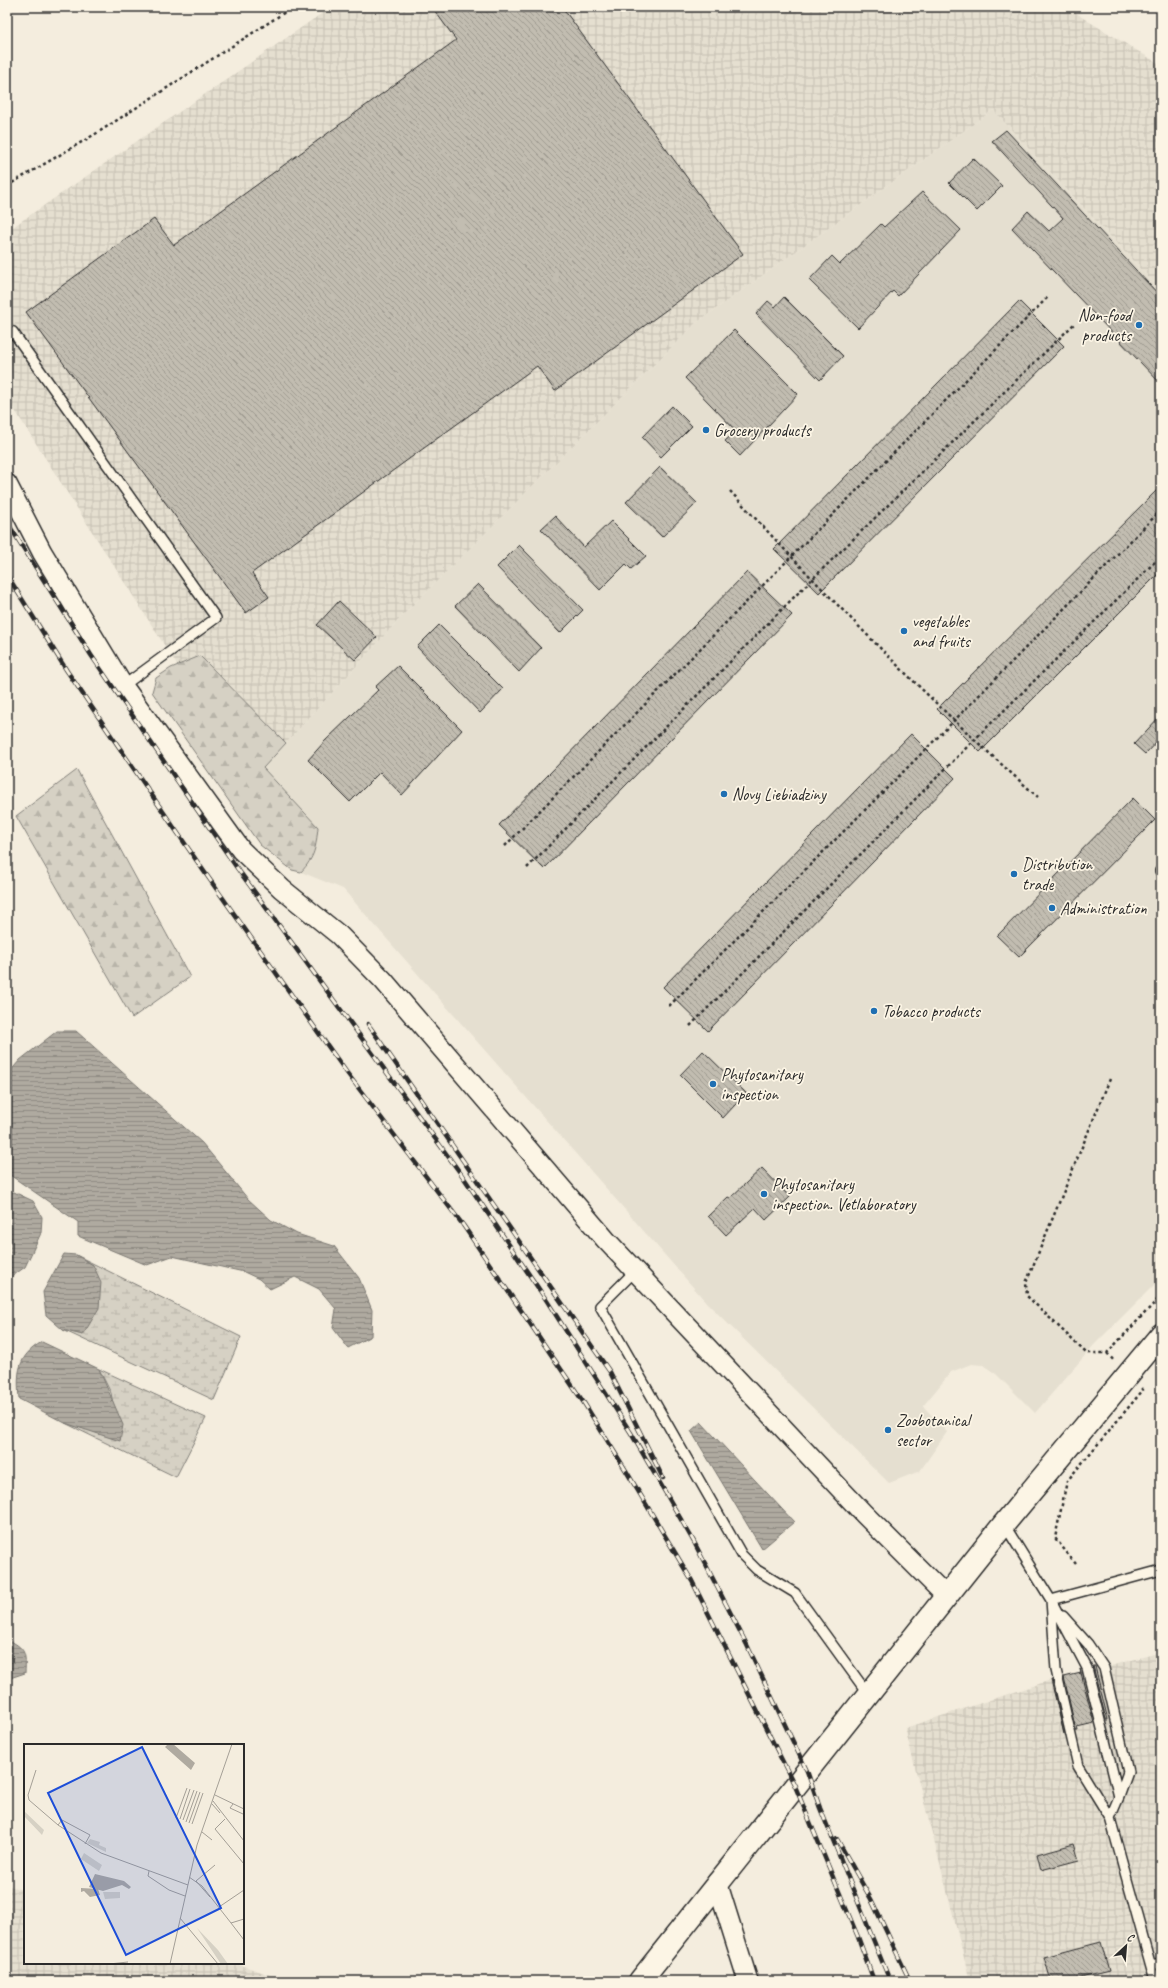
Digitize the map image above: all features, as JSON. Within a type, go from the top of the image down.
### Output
[{"type":"street","points":[[7,484],[42,552],[122,686],[241,850],[282,889],[339,935],[383,980],[601,1234],[864,1514],[947,1596]]},
{"type":"street","points":[[640,1981],[717,1882],[1004,1524],[1161,1334]]},
{"type":"street","points":[[717,1882],[748,1981]]},
{"type":"lane","points":[[7,335],[12,332],[216,618],[122,686]]},
{"type":"lane","points":[[635,1270],[600,1306],[742,1554],[757,1570],[795,1593],[868,1695]]},
{"type":"lane","points":[[1004,1524],[1053,1603],[1087,1668],[1119,1797]]},
{"type":"lane","points":[[1053,1603],[1161,1570]]},
{"type":"lane","points":[[1053,1603],[1088,1644],[1104,1668],[1128,1772],[1110,1818]]},
{"type":"lane","points":[[1053,1603],[1056,1670],[1078,1766],[1110,1818],[1155,1981]]},
{"type":"lane","points":[[1151,1965],[1161,1963]]},
{"type":"path","points":[[7,186],[97,133],[293,7]]},
{"type":"path","points":[[505,846],[1049,296]]},
{"type":"path","points":[[527,868],[813,579],[1074,323]]},
{"type":"path","points":[[730,491],[791,557],[953,720],[1038,797]]},
{"type":"path","points":[[669,1006],[935,740],[1161,510]]},
{"type":"path","points":[[690,1026],[974,740],[1161,556]]},
{"type":"path","points":[[1076,1564],[1055,1538],[1067,1481],[1143,1390],[1107,1354],[1086,1353],[1027,1296],[1026,1283],[1110,1079]]},
{"type":"path","points":[[1107,1354],[1161,1296]]},
{"type":"shaded area","points":[[331,7],[1069,7],[1083,18],[1161,65],[1161,291],[993,110],[696,323],[405,613],[286,743],[200,656],[177,665],[7,398],[7,231]]},
{"type":"shaded area","name":"Novy Liebiadziny","points":[[993,110],[1161,291],[1161,1278],[1094,1345],[1035,1413],[996,1374],[983,1365],[971,1364],[951,1372],[923,1406],[947,1432],[920,1471],[889,1483],[707,1303],[343,889],[301,872],[311,861],[318,827],[263,768],[405,613],[696,323]]},
{"type":"shaded area","points":[[57,1031],[76,1031],[202,1143],[248,1199],[271,1220],[297,1234],[334,1246],[359,1278],[372,1310],[371,1336],[348,1348],[333,1328],[336,1309],[319,1289],[295,1277],[270,1289],[259,1279],[244,1272],[172,1256],[147,1265],[78,1236],[78,1222],[7,1173],[7,1075],[20,1060]]},
{"type":"shaded area","points":[[14,1192],[33,1201],[42,1217],[41,1233],[25,1267],[7,1280],[7,1194]]},
{"type":"shaded area","points":[[64,1254],[76,1255],[93,1265],[101,1282],[99,1308],[83,1335],[63,1330],[46,1315],[43,1292]]},
{"type":"shaded area","points":[[42,1342],[99,1369],[123,1425],[120,1441],[65,1423],[19,1399],[18,1381],[20,1366],[28,1353]]},
{"type":"shaded area","points":[[701,1422],[794,1522],[762,1549],[691,1431]]},
{"type":"shaded area","points":[[7,1639],[18,1646],[24,1652],[25,1656],[25,1673],[10,1678],[7,1677]]},
{"type":"shaded area","points":[[1161,1652],[1161,1981],[970,1981],[905,1728],[1051,1680],[1080,1673],[1080,1669],[1095,1666],[1096,1670]]},
{"type":"shaded area","points":[[7,1885],[24,1891],[24,1964],[238,1964],[287,1981],[7,1981]]},
{"type":"green space","points":[[200,656],[286,743],[263,768],[318,827],[314,851],[306,867],[301,872],[292,870],[260,845],[152,692],[156,678],[171,668]]},
{"type":"green space","points":[[77,770],[190,977],[132,1018],[16,816]]},
{"type":"green space","points":[[76,1255],[241,1337],[214,1400],[63,1330],[83,1335],[93,1265]]},
{"type":"green space","points":[[99,1369],[206,1418],[176,1477],[65,1423],[120,1440],[111,1393]]},
{"type":"building","points":[[432,7],[562,7],[743,254],[555,391],[537,366],[252,573],[269,597],[246,613],[26,312],[154,219],[174,245],[456,40]]},
{"type":"building","points":[[1006,130],[1161,297],[1161,384],[1012,228],[1028,211],[1049,231],[1063,218],[992,141]]},
{"type":"building","points":[[973,158],[1002,186],[977,211],[949,183]]},
{"type":"building","points":[[922,192],[961,230],[898,296],[893,291],[858,328],[809,280],[832,256],[840,264],[881,224],[884,227]]},
{"type":"building","points":[[784,297],[843,356],[820,380],[756,314],[768,301],[775,307]]},
{"type":"building","points":[[1019,301],[1064,346],[819,593],[774,549]]},
{"type":"building","points":[[734,330],[798,394],[740,456],[725,441],[736,431],[685,378]]},
{"type":"building","points":[[672,406],[692,426],[661,457],[642,437]]},
{"type":"building","points":[[660,467],[697,503],[662,537],[626,502]]},
{"type":"building","points":[[1161,486],[1161,571],[980,752],[937,709]]},
{"type":"building","points":[[555,516],[584,547],[611,521],[646,556],[631,569],[626,564],[600,590],[541,529]]},
{"type":"building","points":[[519,545],[583,610],[560,633],[497,567]]},
{"type":"building","points":[[747,572],[792,615],[544,869],[499,825]]},
{"type":"building","points":[[478,584],[541,648],[519,672],[455,606]]},
{"type":"building","points":[[339,601],[377,637],[355,660],[317,625]]},
{"type":"building","points":[[439,625],[503,689],[480,713],[417,647]]},
{"type":"building","points":[[398,666],[462,730],[402,795],[380,772],[350,802],[308,760],[325,741],[378,690],[375,687]]},
{"type":"building","points":[[1161,715],[1161,737],[1145,754],[1134,744]]},
{"type":"building","points":[[911,734],[955,778],[708,1031],[663,987]]},
{"type":"building","points":[[1133,798],[1155,820],[1019,957],[997,936]]},
{"type":"building","name":"Phytosanitary inspection","points":[[703,1051],[746,1093],[723,1118],[680,1075]]},
{"type":"building","points":[[762,1168],[790,1197],[766,1220],[755,1208],[726,1235],[708,1216]]},
{"type":"building","points":[[1093,1666],[1095,1666],[1108,1720],[1106,1720]]},
{"type":"building","points":[[1080,1669],[1094,1723],[1077,1727],[1078,1731],[1076,1731],[1064,1677],[1081,1673]]},
{"type":"building","points":[[1051,1680],[1052,1680],[1064,1734]]},
{"type":"building","points":[[1074,1844],[1079,1860],[1041,1870],[1037,1854]]},
{"type":"building","points":[[1101,1942],[1109,1971],[1068,1981],[1051,1981],[1044,1957]]},
{"type":"railway","points":[[7,522],[91,655],[237,868],[464,1178],[547,1301],[631,1433],[694,1542],[747,1645],[807,1771],[820,1808],[890,1981]]},
{"type":"railway","points":[[7,575],[67,671],[203,870],[347,1073],[463,1225],[584,1403],[625,1469],[692,1581],[795,1786],[858,1937],[874,1981]]},
{"type":"railway","points":[[368,1024],[610,1372],[663,1478]]},
{"type":"railway","points":[[837,1839],[871,1899],[910,1981]]},
{"type":"place","name":"Non-food products","points":[[1139,325]]},
{"type":"place","name":"Grocery products","points":[[706,430]]},
{"type":"place","name":"vegetables and fruits","points":[[904,631]]},
{"type":"place","name":"Novy Liebiadziny","points":[[724,794]]},
{"type":"place","name":"Distribution trade","points":[[1014,874]]},
{"type":"place","name":"Administration","points":[[1052,908]]},
{"type":"place","name":"Tobacco products","points":[[874,1011]]},
{"type":"place","name":"Phytosanitary inspection","points":[[713,1084]]},
{"type":"place","name":"Phytosanitary inspection. Vetlaboratory","points":[[764,1194]]},
{"type":"place","name":"Zoobotanical sector","points":[[888,1430]]}]
